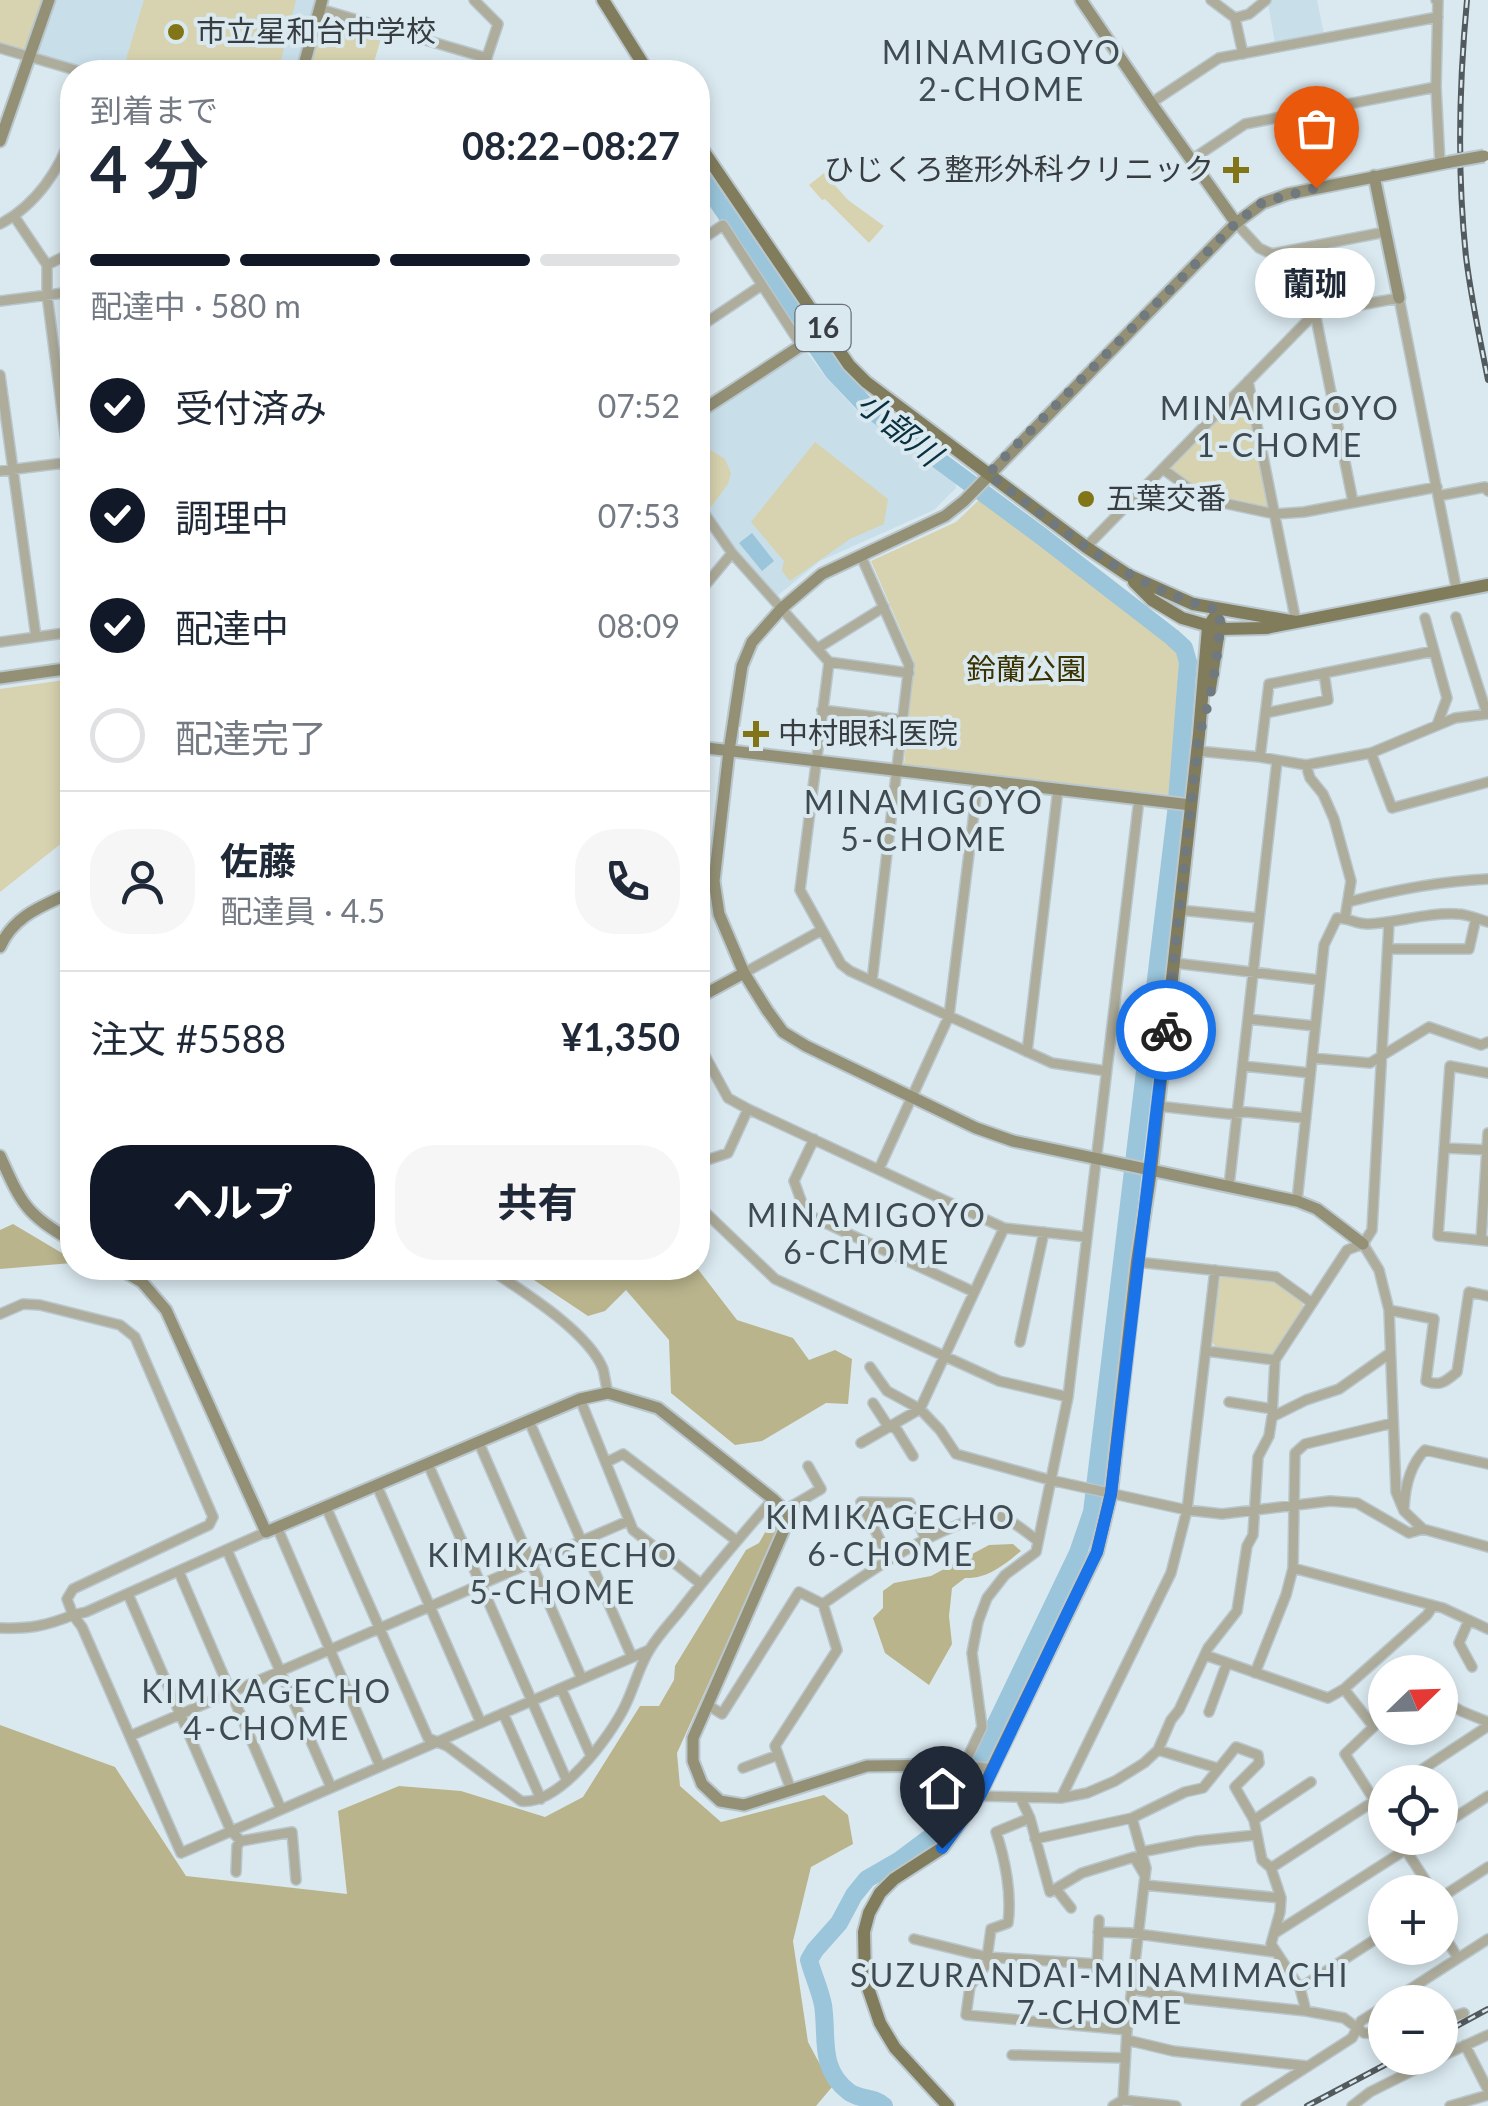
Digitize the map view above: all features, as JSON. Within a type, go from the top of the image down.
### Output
[{"type":"main road","points":[[603,0],[640,60]]},
{"type":"main road","points":[[612,0],[618,25]]},
{"type":"main road","name":"16","points":[[710,162],[821,332],[849,365],[986,478],[1128,575],[1192,604],[1296,622]]},
{"type":"main road","name":"16","points":[[1128,575],[1152,600],[1182,618],[1214,628],[1266,628],[1488,585]]},
{"type":"main road","points":[[948,2106],[904,2059],[885,2032],[865,1979],[863,1942],[868,1913],[894,1878],[942,1848],[980,1796],[987,1768],[1097,1552],[1138,1262],[1145,1169],[1180,910],[1188,804],[1220,610]]},
{"type":"street","points":[[0,141],[49,0]]},
{"type":"street","points":[[305,60],[321,4],[487,58],[498,24],[474,0]]},
{"type":"street","points":[[1081,0],[1236,223],[1259,248],[1272,254],[1385,232]]},
{"type":"street","points":[[1211,0],[1235,18],[1243,54]]},
{"type":"street","points":[[1235,18],[1249,14],[1266,0]]},
{"type":"street","points":[[1436,0],[1436,87],[1445,163]]},
{"type":"street","points":[[1151,103],[1219,58],[1438,17]]},
{"type":"street","points":[[0,48],[60,65]]},
{"type":"street","points":[[1191,160],[1245,124],[1436,87]]},
{"type":"street","points":[[1423,1530],[1404,1511],[1396,1492],[1389,1310],[1378,1270],[1364,1244],[1317,1209],[1297,1201],[1013,1141],[976,1128],[806,1046],[783,1032],[744,972],[719,914],[714,880],[742,666],[752,642],[782,608],[822,574],[945,516],[964,500],[1236,223],[1263,202],[1486,155]]},
{"type":"street","points":[[0,224],[14,216],[53,175],[60,161]]},
{"type":"street","points":[[1374,176],[1457,592]]},
{"type":"street","points":[[14,216],[48,265],[47,295],[60,385]]},
{"type":"street","points":[[710,234],[722,225],[801,345]]},
{"type":"street","points":[[48,265],[60,259]]},
{"type":"street","points":[[710,320],[762,285]]},
{"type":"street","points":[[0,301],[60,293]]},
{"type":"street","points":[[1086,547],[1315,314],[1399,298]]},
{"type":"street","points":[[1315,314],[1353,502]]},
{"type":"street","points":[[710,405],[821,332]]},
{"type":"street","points":[[0,375],[36,637]]},
{"type":"street","points":[[1248,381],[1296,622]]},
{"type":"street","points":[[0,472],[60,464]]},
{"type":"street","points":[[1163,469],[1190,490],[1223,503],[1275,514],[1437,491],[1485,487],[1488,491]]},
{"type":"street","points":[[710,521],[732,553],[829,662],[908,673]]},
{"type":"street","points":[[710,580],[732,553]]},
{"type":"street","points":[[861,556],[910,665],[872,981]]},
{"type":"street","points":[[818,648],[884,607]]},
{"type":"street","points":[[1197,751],[1306,764],[1372,753],[1455,718],[1487,714],[1456,617]]},
{"type":"street","points":[[1425,618],[1447,698],[1437,725]]},
{"type":"street","points":[[0,642],[60,634]]},
{"type":"street","points":[[1260,757],[1269,684],[1434,651]]},
{"type":"street","points":[[829,662],[800,890],[841,964],[1052,1063],[1106,1070]]},
{"type":"street","points":[[0,678],[60,670]]},
{"type":"street","points":[[1266,713],[1328,700],[1324,673]]},
{"type":"street","points":[[822,710],[903,720]]},
{"type":"street","points":[[901,735],[943,738]]},
{"type":"street","points":[[710,748],[1188,804]]},
{"type":"street","points":[[1372,753],[1392,808],[1488,782]]},
{"type":"street","points":[[1229,1186],[1277,762]]},
{"type":"street","points":[[1306,764],[1334,818],[1351,881],[1345,918]]},
{"type":"street","points":[[879,1169],[949,1016],[978,780]]},
{"type":"street","points":[[1027,1052],[1058,789]]},
{"type":"street","points":[[964,1764],[982,1728],[972,1652],[978,1622],[987,1598],[1005,1576],[1036,1552],[1068,1397],[1139,800]]},
{"type":"street","points":[[1348,902],[1460,880],[1488,880]]},
{"type":"street","points":[[0,947],[24,915],[60,898]]},
{"type":"street","points":[[1180,910],[1258,918]]},
{"type":"street","points":[[1297,1201],[1324,945],[1337,918],[1356,924],[1390,923],[1461,914],[1488,922]]},
{"type":"street","points":[[1388,949],[1468,948],[1476,918]]},
{"type":"street","points":[[980,1796],[1061,1798],[1087,1793],[1144,1763],[1158,1750],[1208,1648],[1236,1612],[1247,1546],[1253,1536],[1258,1457],[1269,1436],[1273,1413],[1275,1360],[1347,1250],[1364,1244],[1372,1230],[1390,923]]},
{"type":"street","points":[[710,991],[822,930]]},
{"type":"street","points":[[1174,963],[1320,980]]},
{"type":"street","points":[[1248,1019],[1315,1026]]},
{"type":"street","points":[[1312,1058],[1370,1063],[1428,1027],[1481,1045],[1488,1042]]},
{"type":"street","points":[[710,1064],[728,1098],[1004,1228],[1087,1237]]},
{"type":"street","points":[[1243,1066],[1310,1072]]},
{"type":"street","points":[[1488,1073],[1450,1066],[1438,1236],[1484,1241],[1488,1133]]},
{"type":"street","points":[[1156,1106],[1306,1118]]},
{"type":"street","points":[[710,1159],[728,1153],[748,1108]]},
{"type":"street","points":[[814,1139],[794,1181],[806,1214],[974,1292]]},
{"type":"street","points":[[1444,1148],[1487,1150]]},
{"type":"street","points":[[0,1156],[19,1198],[40,1222],[60,1234]]},
{"type":"street","points":[[710,1218],[774,1279],[999,1381],[1068,1397]]},
{"type":"street","points":[[861,1443],[920,1410],[1004,1228]]},
{"type":"street","points":[[1020,1342],[1044,1232]]},
{"type":"street","points":[[1138,1262],[1276,1277],[1312,1303]]},
{"type":"street","points":[[1061,1798],[1171,1574],[1187,1510],[1216,1270]]},
{"type":"street","points":[[139,1280],[166,1310],[330,1648],[380,1766]]},
{"type":"street","points":[[506,1280],[583,1338],[602,1367],[608,1393]]},
{"type":"street","points":[[1389,1310],[1434,1318],[1426,1382],[1443,1384],[1458,1372],[1469,1292],[1488,1296]]},
{"type":"street","points":[[0,1314],[23,1304],[40,1305],[120,1325],[135,1336],[213,1517],[209,1526],[72,1590],[67,1599],[181,1853],[649,1650]]},
{"type":"street","points":[[1206,1351],[1275,1360]]},
{"type":"street","points":[[1229,1402],[1273,1413],[1338,1388],[1390,1354]]},
{"type":"street","points":[[870,1367],[886,1392],[920,1410],[956,1454],[1050,1480],[1187,1510],[1222,1514],[1330,1500],[1357,1503],[1410,1533],[1423,1530],[1488,1547]]},
{"type":"street","points":[[0,1628],[50,1625],[86,1612],[580,1398],[608,1393],[658,1408],[773,1498],[790,1516]]},
{"type":"street","points":[[580,1398],[633,1530],[701,1584]]},
{"type":"street","points":[[873,1403],[913,1456]]},
{"type":"street","points":[[529,1421],[632,1657]]},
{"type":"street","points":[[1254,1673],[1293,1568],[1295,1453],[1305,1444],[1393,1423]]},
{"type":"street","points":[[479,1443],[582,1679]]},
{"type":"street","points":[[1404,1511],[1405,1488],[1417,1458],[1425,1450],[1488,1464]]},
{"type":"street","points":[[606,1462],[623,1454],[737,1542]]},
{"type":"street","points":[[428,1464],[567,1781]]},
{"type":"street","points":[[808,1466],[821,1489],[792,1506],[694,1738],[693,1761],[702,1784],[720,1800],[744,1805],[867,1766],[964,1764],[987,1768]]},
{"type":"street","points":[[377,1486],[481,1723]]},
{"type":"street","points":[[326,1507],[428,1738],[447,1746],[521,1801],[532,1802],[548,1796],[567,1781],[590,1756],[624,1709],[649,1650],[773,1498]]},
{"type":"street","points":[[889,1558],[861,1502],[910,1503],[925,1538]]},
{"type":"street","points":[[823,1604],[889,1558],[925,1538],[978,1517],[993,1514],[1007,1519],[1038,1540]]},
{"type":"street","points":[[130,1736],[628,1521]]},
{"type":"street","points":[[227,1550],[331,1787]]},
{"type":"street","points":[[1293,1568],[1433,1606],[1488,1629]]},
{"type":"street","points":[[179,1572],[281,1809]]},
{"type":"street","points":[[708,1705],[722,1714],[799,1592],[823,1604],[838,1650],[775,1746],[792,1790]]},
{"type":"street","points":[[128,1594],[231,1831],[241,1841]]},
{"type":"street","points":[[1206,1655],[1328,1698],[1344,1689],[1433,1606]]},
{"type":"street","points":[[1468,1620],[1459,1643],[1472,1667]]},
{"type":"street","points":[[1210,1712],[1227,1662]]},
{"type":"street","points":[[561,1688],[590,1756]]},
{"type":"street","points":[[1344,1689],[1368,1720]]},
{"type":"street","points":[[1428,1765],[1488,1724],[1458,1709]]},
{"type":"street","points":[[503,1713],[541,1799]]},
{"type":"street","points":[[1368,1731],[1345,1754],[1368,1790]]},
{"type":"street","points":[[1035,1840],[1132,1818],[1185,1792],[1204,1788],[1236,1747],[1258,1755],[1259,1763],[1235,1786],[1254,1820],[1262,1860],[1272,1868],[1280,1898],[1271,1944],[1300,1988],[1306,2010]]},
{"type":"street","points":[[1158,1750],[1217,1768]]},
{"type":"street","points":[[743,1768],[778,1755]]},
{"type":"street","points":[[1254,1820],[1311,1782]]},
{"type":"street","points":[[1458,1815],[1488,1796]]},
{"type":"street","points":[[1020,1798],[1030,1818],[1050,1892],[1082,1873],[1134,1857],[1144,1880]]},
{"type":"street","points":[[1272,1868],[1368,1806]]},
{"type":"street","points":[[1030,1818],[996,1832],[1002,1850],[1008,1923],[991,1929],[986,1965],[970,1986],[966,2015],[1127,2035],[1173,2051],[1307,2066]]},
{"type":"street","points":[[1132,1818],[1146,1868],[1118,2103],[1176,2106]]},
{"type":"street","points":[[236,1872],[237,1846],[241,1841],[292,1832],[296,1880]]},
{"type":"street","points":[[1141,1852],[1256,1835]]},
{"type":"street","points":[[1273,1934],[1398,1855]]},
{"type":"street","points":[[1458,1886],[1488,1866]]},
{"type":"street","points":[[1144,1880],[1280,1898]]},
{"type":"street","points":[[1056,1889],[1071,1908]]},
{"type":"street","points":[[914,1939],[987,1958],[1097,1968],[1099,1920]]},
{"type":"street","points":[[1098,1932],[1275,1952]]},
{"type":"street","points":[[1458,1958],[1488,1938]]},
{"type":"street","points":[[1300,1988],[1368,1944]]},
{"type":"street","points":[[1417,1985],[1447,1965]]},
{"type":"street","points":[[1132,1989],[1306,2010],[1344,2018],[1368,2034]]},
{"type":"street","points":[[1458,2015],[1464,2013]]},
{"type":"street","points":[[1246,2106],[1352,2038],[1368,2017]]},
{"type":"street","points":[[1458,2048],[1488,2035]]},
{"type":"street","points":[[1450,2106],[1488,2092],[1465,2045]]},
{"type":"street","points":[[1012,2055],[1126,2058]]},
{"type":"street","points":[[1358,2105],[1370,2092],[1404,2075]]},
{"type":"shaded area","name":"市立星和台中学校","points":[[49,0],[322,0],[305,60],[60,60],[60,65],[31,55]]},
{"type":"shaded area","points":[[1272,0],[1317,0],[1324,34],[1275,43],[1268,4]]},
{"type":"shaded area","points":[[805,350],[860,414],[955,481],[956,488],[934,510],[820,561],[777,596],[734,549],[710,511],[710,413]]},
{"type":"shaded area","points":[[13,1224],[60,1252],[60,1264],[0,1269],[0,1230]]},
{"type":"shaded area","points":[[534,1280],[706,1280],[737,1320],[793,1338],[809,1360],[835,1350],[852,1359],[848,1404],[826,1403],[762,1441],[735,1445],[671,1393],[669,1340],[626,1290],[605,1311],[588,1316]]},
{"type":"shaded area","points":[[774,1517],[783,1519],[677,1753],[680,1786],[721,1822],[824,1795],[848,1815],[853,1844],[811,1867],[793,1941],[808,2042],[832,2087],[816,2106],[0,2106],[0,1725],[115,1767],[186,1876],[347,1894],[338,1811],[399,1786],[461,1791],[545,1817],[583,1797],[640,1706],[659,1706],[674,1680],[675,1666],[746,1550],[759,1543]]},
{"type":"shaded area","points":[[1013,1544],[1021,1551],[1008,1561],[988,1574],[965,1578],[952,1588],[952,1644],[929,1685],[885,1653],[873,1618],[883,1608],[883,1591],[894,1583],[931,1576],[989,1545]]},
{"type":"green space","points":[[0,0],[42,0],[23,52],[0,44]]},
{"type":"green space","points":[[144,0],[296,0],[281,60],[126,60]]},
{"type":"green space","points":[[332,17],[383,32],[375,60],[313,60],[324,20]]},
{"type":"green space","points":[[824,173],[848,200],[884,226],[869,243],[809,185]]},
{"type":"green space","points":[[1248,381],[1275,514],[1223,503],[1163,469]]},
{"type":"green space","points":[[815,442],[888,499],[884,524],[850,539],[790,581],[782,571],[784,561],[751,522]]},
{"type":"green space","points":[[710,450],[725,459],[731,473],[711,507]]},
{"type":"green space","name":"鈴蘭公園","points":[[981,498],[1180,650],[1184,664],[1172,795],[904,765],[914,661],[871,561],[956,522]]},
{"type":"green space","points":[[60,681],[60,844],[0,892],[0,689]]},
{"type":"green space","points":[[1225,1274],[1280,1285],[1304,1306],[1275,1352],[1269,1355],[1218,1350],[1212,1342],[1220,1278]]},
{"type":"water","points":[[752,533],[774,561],[762,571],[739,543]]},
{"type":"waterway","name":"小部川","points":[[710,191],[833,371],[868,408],[1172,637],[1184,648],[1188,662],[1176,813],[1092,1512],[1078,1553],[953,1813],[932,1836],[867,1879],[809,1960],[823,2005],[826,2052],[833,2073],[849,2092],[884,2106]]},
{"type":"railway","points":[[1467,0],[1461,96],[1461,193],[1468,272],[1488,380]]},
{"type":"railway","points":[[1458,2025],[1488,2009]]},
{"type":"railway","points":[[1307,2106],[1368,2074]]},
{"type":"way so far","points":[[1166,1030],[1199,734],[1220,629],[1220,610],[1192,604],[1128,575],[988,474],[1236,223],[1263,202],[1316,188]]},
{"type":"place","name":"市立星和台中学校","points":[[176,32]]},
{"type":"place","name":"ひじくろ整形外科クリニック","points":[[1236,170]]},
{"type":"place","name":"蘭珈","points":[[1316,188]]},
{"type":"place","name":"五葉交番","points":[[1086,499]]},
{"type":"place","name":"中村眼科医院","points":[[756,734]]},
{"type":"district","name":"MINAMIGOYO 2-CHOME","points":[[1002,72]]},
{"type":"district","name":"MINAMIGOYO 1-CHOME","points":[[1280,428]]},
{"type":"district","name":"MINAMIGOYO 5-CHOME","points":[[924,822]]},
{"type":"district","name":"MINAMIGOYO 6-CHOME","points":[[867,1234]]},
{"type":"district","name":"KIMIKAGECHO 6-CHOME","points":[[891,1536]]},
{"type":"district","name":"KIMIKAGECHO 5-CHOME","points":[[553,1574]]},
{"type":"district","name":"KIMIKAGECHO 4-CHOME","points":[[267,1710]]},
{"type":"district","name":"SUZURANDAI-MINAMIMACHI 7-CHOME","points":[[1100,1994]]},
{"type":"route","points":[[942,1848],[980,1796],[1097,1552],[1111,1494],[1166,1030]]}]
